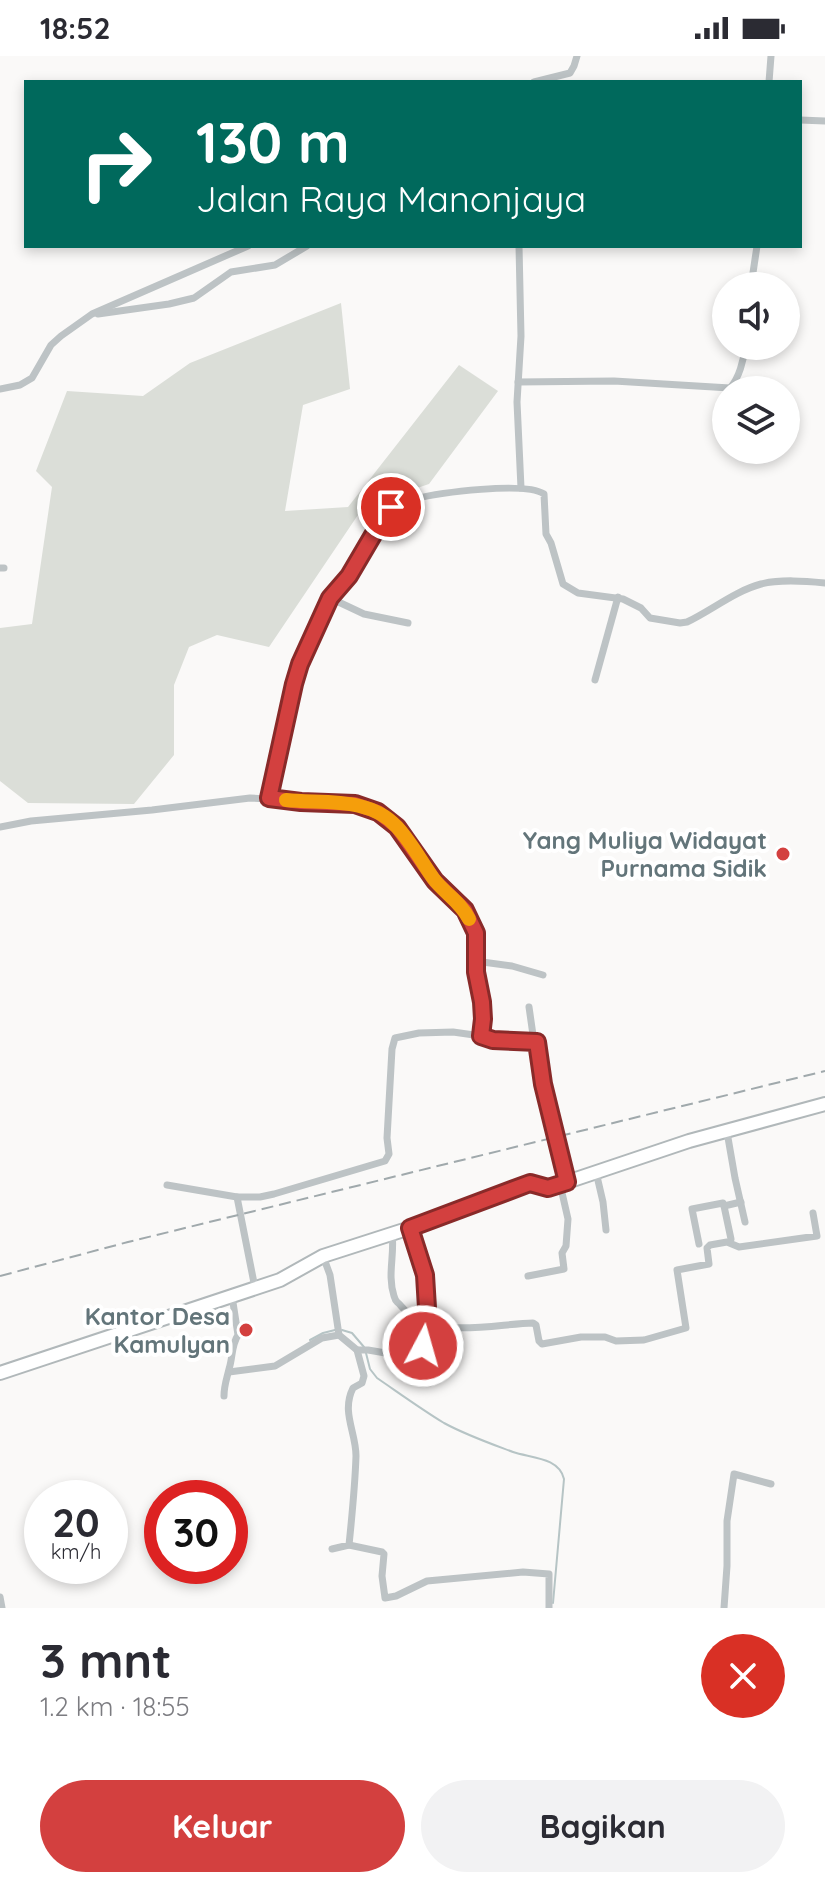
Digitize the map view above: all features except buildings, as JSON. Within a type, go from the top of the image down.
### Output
[{"type":"main road","points":[[0,1373],[280,1280],[323,1256],[410,1228],[530,1183],[548,1188],[689,1141],[825,1104]]},
{"type":"street","points":[[542,80],[570,73],[577,56]]},
{"type":"street","points":[[769,80],[771,56]]},
{"type":"street","points":[[802,120],[825,121]]},
{"type":"street","points":[[0,389],[20,385],[32,378],[51,345],[92,314],[243,248]]},
{"type":"street","points":[[92,314],[194,298],[231,272],[275,265],[304,248]]},
{"type":"street","points":[[519,248],[521,488]]},
{"type":"street","points":[[753,272],[757,248]]},
{"type":"street","points":[[518,382],[614,381],[724,389],[734,383],[743,360]]},
{"type":"street","points":[[269,798],[297,674],[330,598],[349,576],[391,507],[412,499],[502,488],[536,489],[544,494],[546,534],[563,584],[578,593],[618,597],[641,608],[649,618],[687,622],[763,584],[791,581],[825,583]]},
{"type":"street","points":[[595,680],[618,597]]},
{"type":"street","points":[[330,598],[364,614],[408,623]]},
{"type":"street","points":[[0,827],[241,798],[368,807],[390,820],[435,881],[465,910],[476,933],[475,961],[483,1019],[481,1036]]},
{"type":"street","points":[[475,961],[512,966],[543,975]]},
{"type":"street","points":[[528,1276],[564,1269],[562,1253],[566,1246],[568,1219],[529,1007]]},
{"type":"street","points":[[167,1185],[237,1197],[260,1197],[385,1161],[389,1154],[387,1121],[395,1038],[419,1033],[453,1032],[493,1040],[537,1042]]},
{"type":"street","points":[[727,1132],[745,1222]]},
{"type":"street","points":[[596,1172],[606,1230]]},
{"type":"street","points":[[237,1197],[255,1288]]},
{"type":"street","points":[[724,1206],[741,1202]]},
{"type":"street","points":[[699,1244],[692,1209],[723,1203],[731,1239]]},
{"type":"street","points":[[392,1233],[390,1272],[394,1299],[406,1313],[425,1323],[469,1328],[533,1323],[542,1344],[581,1337],[644,1340],[686,1328],[677,1270],[709,1264],[707,1248],[710,1245],[727,1242],[739,1247],[817,1236],[813,1213]]},
{"type":"street","points":[[229,1372],[275,1366],[322,1338],[339,1335],[363,1350],[403,1356],[409,1350],[420,1349],[423,1346],[427,1308],[425,1275],[410,1228]]},
{"type":"street","points":[[323,1256],[330,1275],[339,1335]]},
{"type":"street","points":[[224,1396],[233,1343],[238,1335],[232,1296]]},
{"type":"street","points":[[349,1545],[356,1458],[348,1415],[349,1399],[353,1388],[364,1379],[363,1350]]},
{"type":"street","points":[[724,1608],[727,1521],[734,1474],[771,1484]]},
{"type":"street","points":[[332,1549],[349,1545],[384,1554],[385,1598],[427,1581],[523,1572],[549,1574],[549,1608]]},
{"type":"street","points":[[0,1597],[2,1608]]},
{"type":"shaded area","points":[[341,303],[350,389],[303,405],[285,511],[348,507],[459,365],[498,391],[429,484],[364,506],[269,647],[217,635],[189,647],[174,685],[174,755],[134,804],[28,803],[0,781],[0,628],[32,624],[52,487],[36,471],[67,391],[143,396],[190,363]]},
{"type":"waterway","points":[[310,1340],[335,1330]]},
{"type":"waterway","points":[[342,1330],[352,1333],[364,1347]]},
{"type":"waterway","points":[[366,1353],[370,1369],[377,1378],[444,1423],[513,1452],[550,1462],[561,1472],[564,1479],[553,1603]]},
{"type":"railway","points":[[0,1276],[825,1071]]},
{"type":"slow traffic","points":[[286,800],[355,804],[378,812],[397,827],[435,881],[465,910],[469,919]]},
{"type":"place","name":"Yang Muliya Widayat Purnama Sidik","points":[[783,854]]},
{"type":"place","name":"Kantor Desa Kamulyan","points":[[246,1330]]},
{"type":"route","points":[[391,507],[349,576],[330,598],[300,664],[269,798],[355,804],[378,812],[397,827],[435,881],[465,910],[476,933],[475,961],[483,1019],[481,1036],[493,1040],[537,1042],[543,1084],[567,1182],[548,1188],[530,1183],[410,1228],[425,1275],[427,1308],[423,1346]]}]
